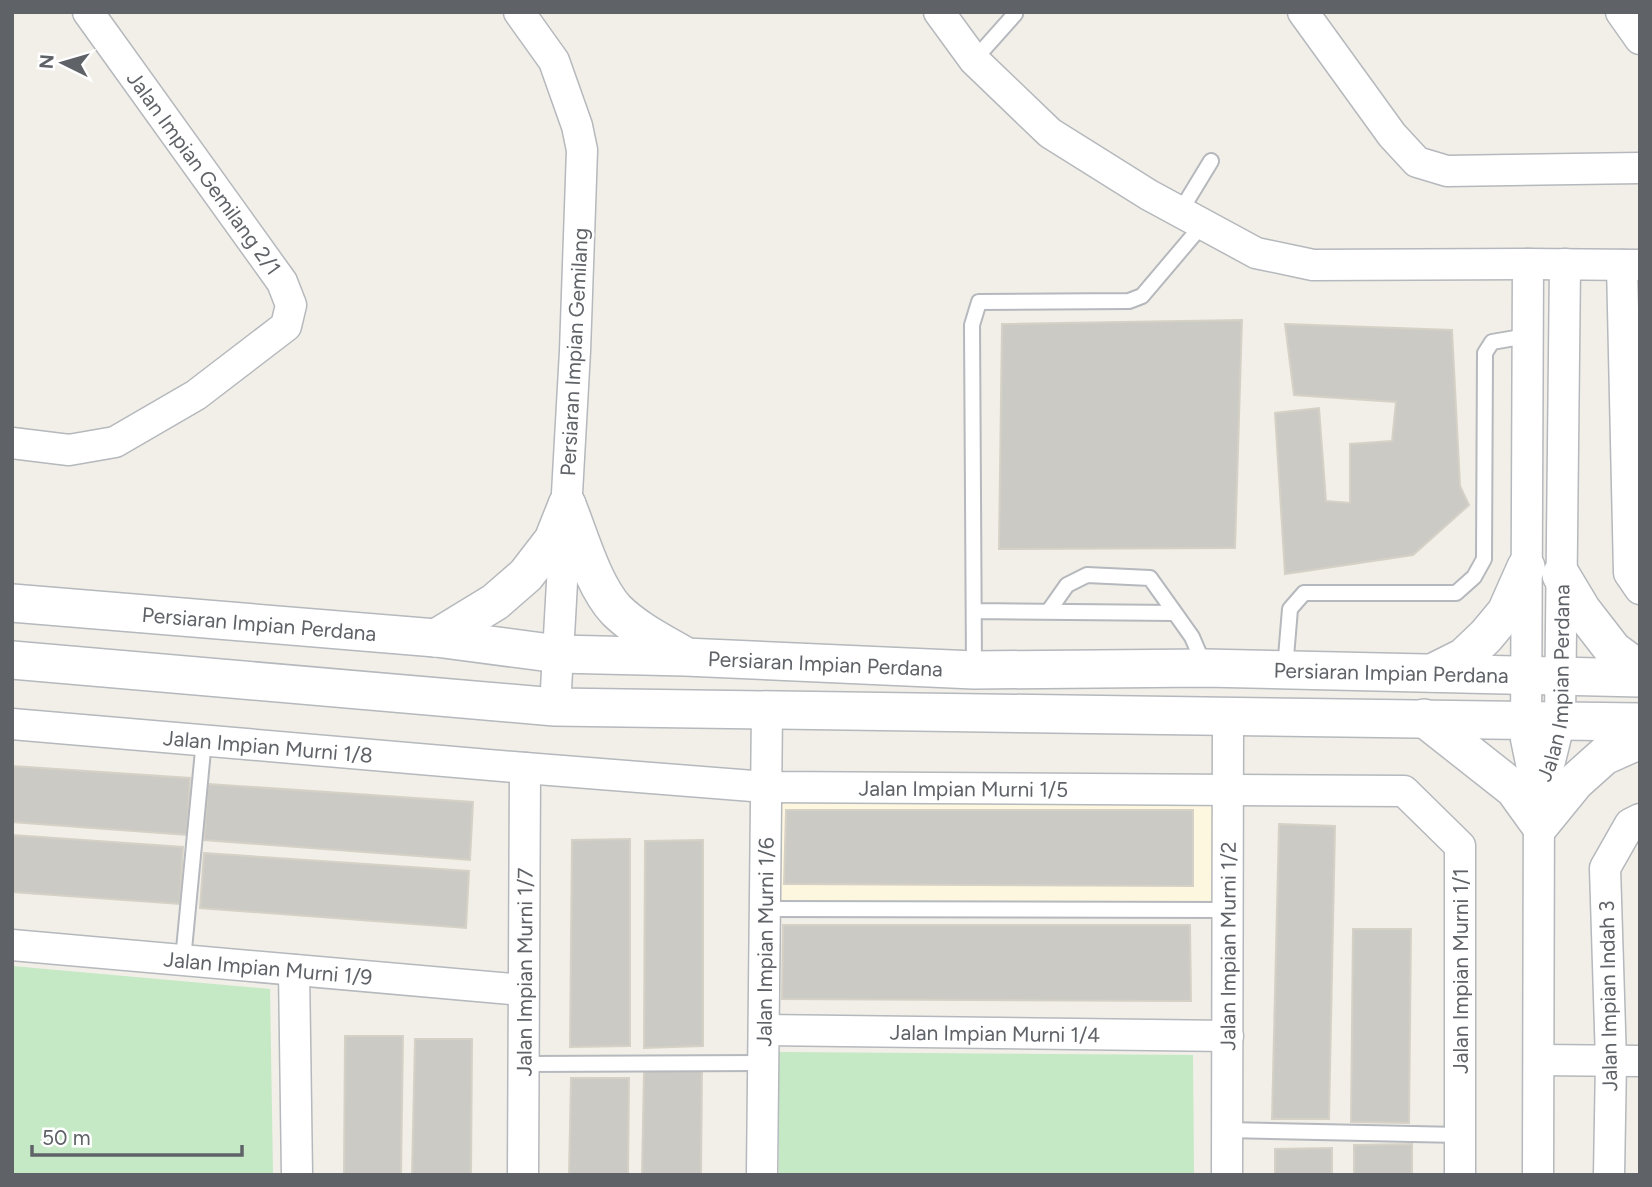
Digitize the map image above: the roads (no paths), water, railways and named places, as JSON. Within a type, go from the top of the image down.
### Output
[{"type":"street","name":"Jalan Impian Gemilang 2/1","points":[[12,443],[69,450],[115,442],[196,395],[286,326],[291,305],[282,282],[88,12]]},
{"type":"street","name":"Persiaran Impian Gemilang","points":[[519,12],[554,61],[577,126],[582,150],[576,341],[555,707]]},
{"type":"street","points":[[939,12],[974,60],[1050,133],[1149,195],[1256,253],[1313,265],[1631,265],[1633,436],[1629,573],[1640,589]]},
{"type":"street","points":[[1303,12],[1392,135],[1417,162],[1447,171],[1640,168]]},
{"type":"street","points":[[1621,12],[1640,39]]},
{"type":"street","name":"Jalan Impian Perdana","points":[[1528,264],[1527,337],[1544,571]]},
{"type":"street","name":"Jalan Impian Perdana","points":[[1540,825],[1539,787],[1552,752],[1543,720],[1544,571],[1565,264]]},
{"type":"street","points":[[436,638],[495,602],[526,575],[553,540],[567,505]]},
{"type":"street","points":[[567,505],[598,582],[616,609],[643,632],[685,657]]},
{"type":"street","points":[[1431,673],[1464,657],[1544,571],[1582,610],[1614,650],[1640,670]]},
{"type":"street","name":"Persiaran Impian Perdana","points":[[12,603],[436,638],[558,654],[974,670],[1205,668],[1640,678]]},
{"type":"street","name":"Persiaran Impian Perdana","points":[[12,660],[555,707],[1640,722]]},
{"type":"street","name":"Jalan Impian Murni 1/6","points":[[762,1175],[767,710]]},
{"type":"street","name":"Jalan Impian Murni 1/2","points":[[1227,1175],[1228,716]]},
{"type":"street","points":[[1424,718],[1514,789],[1540,825],[1538,1175]]},
{"type":"street","name":"Jalan Impian Murni 1/8","points":[[12,724],[525,768]]},
{"type":"street","points":[[1540,825],[1575,782],[1604,756],[1640,740]]},
{"type":"street","name":"Jalan Impian Murni 1/5","points":[[525,768],[766,787],[1404,791]]},
{"type":"street","name":"Jalan Impian Murni 1/7","points":[[523,1175],[525,768]]},
{"type":"street","name":"Jalan Impian Murni 1/1","points":[[1404,791],[1460,846],[1460,1175]]},
{"type":"street","name":"Jalan Impian Indah 3","points":[[1609,1175],[1625,1061],[1605,868],[1635,821]]},
{"type":"street","name":"Jalan Impian Murni 1/9","points":[[12,945],[523,990]]},
{"type":"street","points":[[294,970],[297,1175]]},
{"type":"street","name":"Jalan Impian Murni 1/4","points":[[764,1030],[1228,1036]]},
{"type":"street","points":[[1539,1060],[1625,1061]]},
{"type":"lane","points":[[974,60],[1016,14],[1014,12]]},
{"type":"lane","points":[[974,670],[972,325],[979,302],[1129,301],[1142,296],[1191,218],[1211,161]]},
{"type":"lane","points":[[1284,670],[1290,608],[1304,593],[1456,593],[1474,577],[1484,559],[1485,354],[1492,342],[1527,337]]},
{"type":"lane","points":[[1048,612],[1067,585],[1087,575],[1150,579],[1192,637],[1205,668]]},
{"type":"lane","points":[[974,611],[1175,612]]},
{"type":"lane","points":[[183,960],[204,740]]},
{"type":"lane","points":[[765,909],[1227,911]]},
{"type":"lane","points":[[523,1064],[763,1063]]},
{"type":"lane","points":[[1227,1130],[1460,1135]]}]
